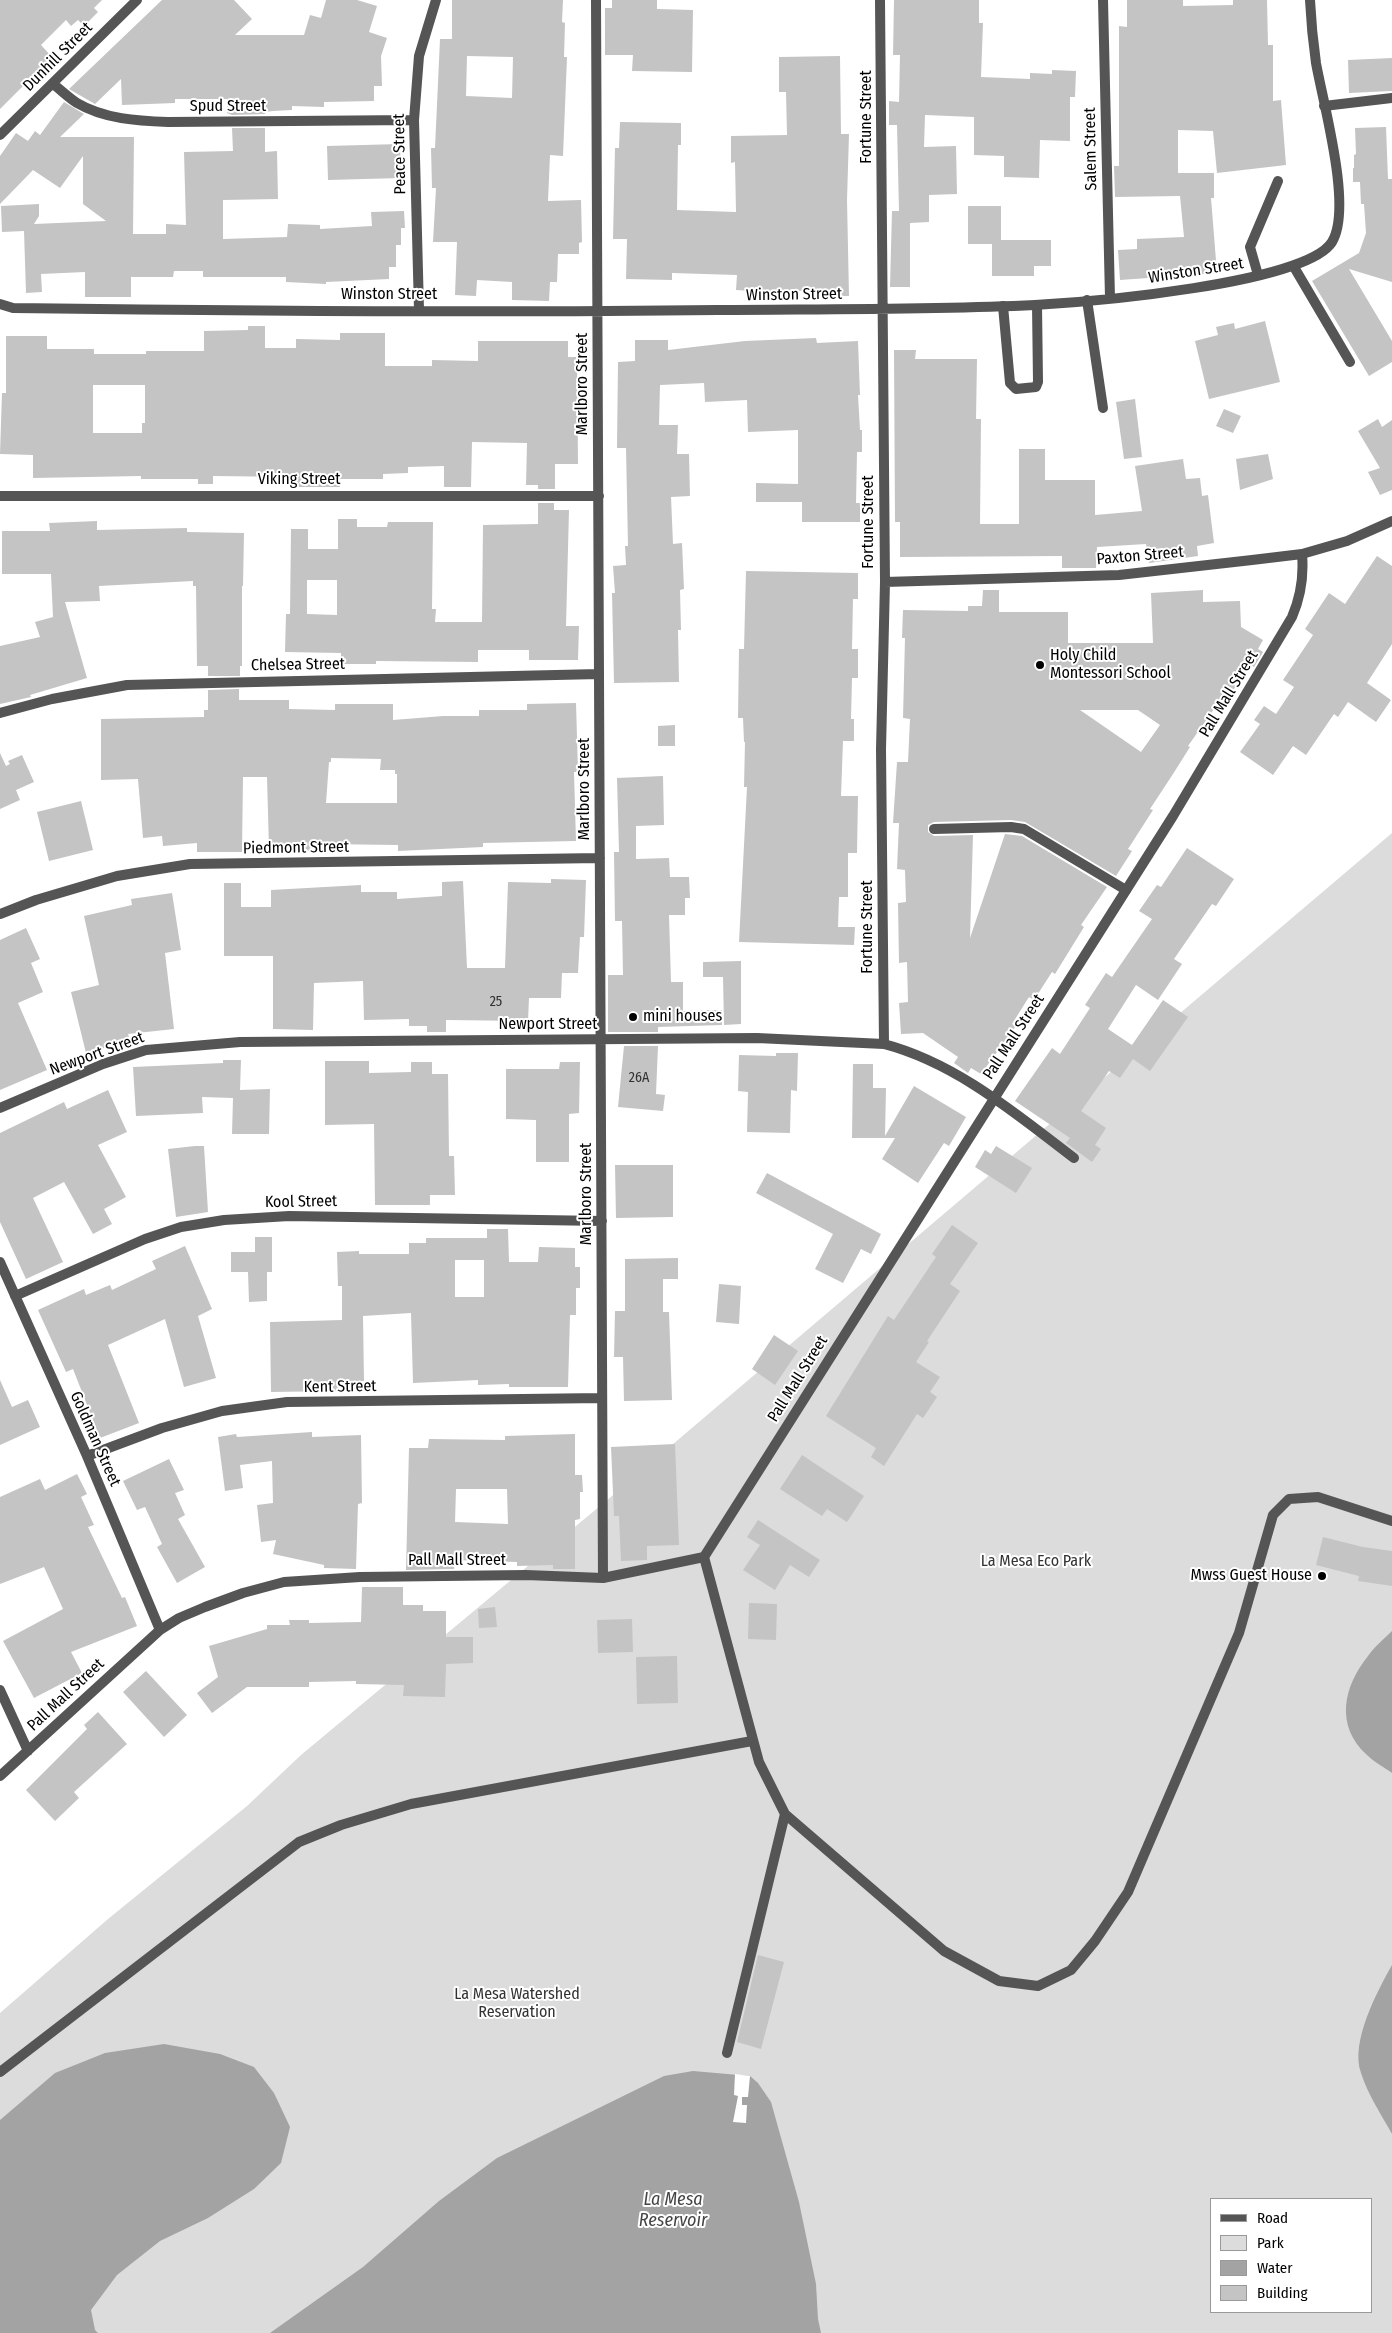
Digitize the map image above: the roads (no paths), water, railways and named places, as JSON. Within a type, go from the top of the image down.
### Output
[{"type":"street","name":"Dunhill Street","points":[[0,135],[138,0]]},
{"type":"street","name":"Peace Street","points":[[419,310],[414,120],[419,56],[436,0]]},
{"type":"street","name":"Marlboro Street","points":[[596,0],[603,1578]]},
{"type":"street","name":"Fortune Street","points":[[880,0],[884,582],[881,749],[884,1044]]},
{"type":"street","name":"Salem Street","points":[[1103,0],[1110,298]]},
{"type":"street","name":"Winston Street","points":[[0,304],[13,308],[598,312],[1003,306],[1037,305],[1186,290],[1294,267],[1318,256],[1331,244],[1338,227],[1340,204],[1336,169],[1315,56],[1310,0]]},
{"type":"street","name":"Spud Street","points":[[53,84],[78,104],[108,115],[138,120],[178,122],[414,120]]},
{"type":"street","points":[[1324,106],[1392,98]]},
{"type":"street","points":[[1258,275],[1250,247],[1278,180]]},
{"type":"street","points":[[1294,267],[1350,362]]},
{"type":"street","points":[[1087,300],[1104,408]]},
{"type":"street","points":[[1003,306],[1010,383],[1016,389],[1036,387],[1038,382],[1037,305]]},
{"type":"street","name":"Viking Street","points":[[0,496],[598,496]]},
{"type":"street","name":"Paxton Street","points":[[884,582],[1118,575],[1302,554],[1347,541],[1392,521]]},
{"type":"street","name":"Pall Mall Street","points":[[0,1776],[160,1630],[179,1618],[243,1592],[284,1582],[360,1577],[526,1575],[603,1578],[704,1557],[1173,816],[1292,618],[1300,598],[1304,572],[1302,554]]},
{"type":"street","name":"Chelsea Street","points":[[0,713],[52,699],[127,685],[599,674]]},
{"type":"street","points":[[934,829],[1011,827],[1024,829],[1126,890]]},
{"type":"street","name":"Piedmont Street","points":[[0,914],[36,900],[117,876],[190,864],[600,858]]},
{"type":"street","name":"Newport Street","points":[[0,1108],[103,1064],[146,1050],[240,1042],[757,1038],[884,1044],[903,1049],[934,1062],[994,1097],[1074,1158]]},
{"type":"street","name":"Kool Street","points":[[15,1296],[145,1239],[181,1227],[224,1220],[289,1216],[602,1221]]},
{"type":"street","name":"Goldman Street","points":[[0,1262],[87,1456],[160,1630]]},
{"type":"street","name":"Kent Street","points":[[87,1456],[162,1428],[222,1411],[287,1402],[602,1398]]},
{"type":"street","points":[[704,1557],[752,1741],[768,1783],[785,1814],[944,1950],[999,1981],[1038,1986],[1071,1970],[1095,1941],[1128,1892],[1239,1632],[1273,1516],[1289,1499],[1318,1497],[1392,1521]]},
{"type":"street","points":[[0,1690],[28,1751]]},
{"type":"street","points":[[0,2072],[299,1842],[340,1825],[411,1804],[752,1741]]},
{"type":"street","points":[[727,2053],[785,1814]]},
{"type":"water","points":[[1392,1631],[1392,1773],[1370,1758],[1357,1744],[1350,1732],[1346,1706],[1348,1693],[1359,1668],[1373,1649]]},
{"type":"water","points":[[1392,1965],[1392,2134],[1367,2089],[1361,2073],[1359,2047],[1367,2017]]},
{"type":"water","points":[[164,2044],[220,2054],[254,2067],[274,2093],[290,2127],[281,2163],[254,2189],[208,2218],[160,2241],[117,2275],[91,2310],[95,2330],[98,2333],[0,2333],[0,2120],[55,2073],[105,2053]]},
{"type":"water","name":"La Mesa Reservoir","points":[[693,2071],[750,2076],[758,2083],[771,2102],[799,2202],[816,2284],[818,2319],[821,2333],[270,2333],[363,2267],[439,2201],[497,2158],[664,2076]]},
{"type":"place","name":"Holy Child Montessori School","points":[[1040,665]]},
{"type":"place","name":"mini houses","points":[[633,1017]]},
{"type":"place","name":"Mwss Guest House","points":[[1322,1576]]},
{"type":"park label","name":"La Mesa Eco Park","points":[[1036,1562]]},
{"type":"park label","name":"La Mesa Watershed Reservation","points":[[517,2004]]}]
